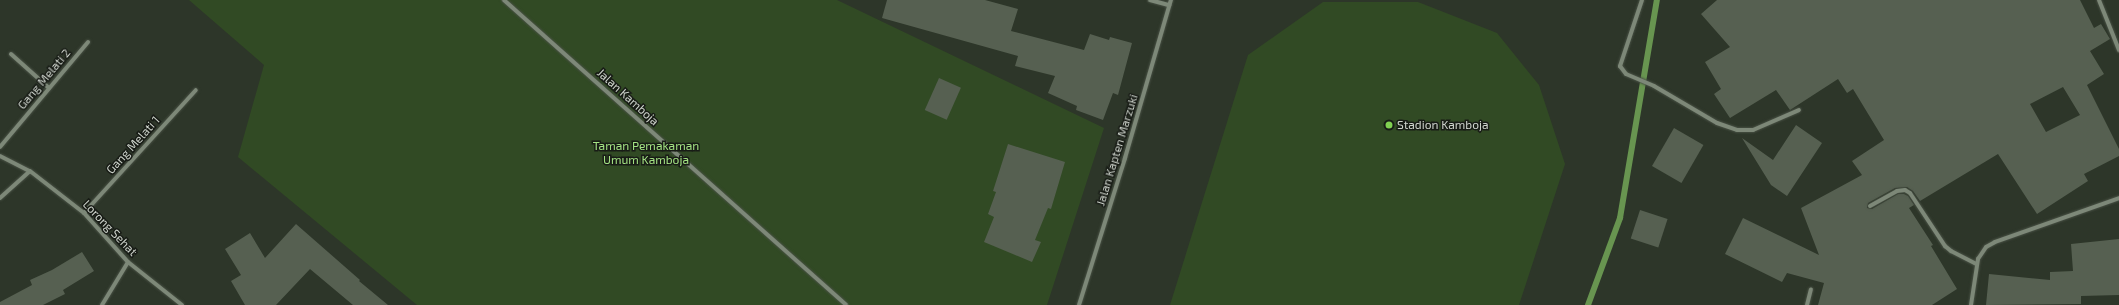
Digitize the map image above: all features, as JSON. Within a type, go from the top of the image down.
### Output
[{"type":"street","name":"Jalan Kamboja","points":[[504,0],[846,305]]},
{"type":"street","points":[[1150,0],[1169,5]]},
{"type":"street","name":"Jalan Kapten Marzuki","points":[[1080,305],[1171,0]]},
{"type":"street","points":[[1642,0],[1620,66],[1626,74],[1654,86],[1717,123],[1737,130],[1753,130],[1799,110]]},
{"type":"street","points":[[2099,0],[2119,50]]},
{"type":"street","name":"Gang Melati 2","points":[[0,147],[88,42]]},
{"type":"street","points":[[11,54],[49,88]]},
{"type":"street","name":"Gang Melati 1","points":[[84,213],[196,90]]},
{"type":"street","name":"Lorong Sehat","points":[[0,156],[30,171],[84,213],[128,262],[182,305]]},
{"type":"street","points":[[0,198],[30,171]]},
{"type":"street","points":[[1870,206],[1897,191],[1905,190],[1910,193],[1945,246],[1951,251],[1977,264]]},
{"type":"street","points":[[1971,305],[1977,264],[1982,252],[1995,242],[2119,198]]},
{"type":"street","points":[[102,305],[128,262]]},
{"type":"street","points":[[1807,305],[1811,290]]},
{"type":"green space","name":"Taman Pemakaman Umum Kamboja","points":[[189,0],[837,0],[1104,128],[1047,305],[417,305],[238,157],[264,65]]},
{"type":"green space","name":"Stadion Kamboja","points":[[1323,2],[1418,2],[1497,33],[1539,85],[1565,164],[1519,305],[1170,305],[1248,55]]},
{"type":"building","points":[[887,0],[985,0],[1018,9],[1011,31],[1084,50],[1090,34],[1109,40],[1110,37],[1132,43],[1118,95],[1113,93],[1103,120],[1076,110],[1077,106],[1048,93],[1055,76],[1015,66],[1018,56],[882,18]]},
{"type":"building","points":[[1717,0],[2080,0],[2094,28],[2101,24],[2110,39],[2090,51],[2104,74],[2087,85],[2119,149],[2119,156],[2084,174],[2088,181],[2037,214],[1998,154],[1920,201],[1913,191],[1907,187],[1895,188],[1868,203],[1867,208],[1872,209],[1898,194],[1908,196],[1914,205],[1909,208],[1933,245],[1931,246],[1957,289],[1932,305],[1818,305],[1824,283],[1787,273],[1782,282],[1725,254],[1743,218],[1819,255],[1801,208],[1862,175],[1852,161],[1884,140],[1853,89],[1847,93],[1838,79],[1790,110],[1776,90],[1730,118],[1714,94],[1721,89],[1705,62],[1730,47],[1701,14]],"holes":[[[2063,87],[2080,115],[2046,132],[2030,104]]]},
{"type":"building","points":[[939,78],[961,88],[947,120],[925,110]]},
{"type":"building","points":[[1796,125],[1822,143],[1787,196],[1771,185],[1742,138],[1773,160]]},
{"type":"building","points":[[1674,128],[1703,145],[1681,183],[1652,166]]},
{"type":"building","points":[[1008,144],[1065,162],[1051,209],[1048,208],[1035,240],[1041,242],[1032,262],[984,242],[994,217],[988,214],[996,192],[993,191]]},
{"type":"building","points":[[1640,210],[1668,219],[1658,247],[1631,239]]},
{"type":"building","points":[[296,224],[388,305],[353,305],[310,269],[276,305],[245,305],[231,281],[241,275],[225,249],[250,233],[265,258]]},
{"type":"building","points":[[2119,239],[2119,295],[2081,296],[2081,304],[1986,305],[1989,274],[2050,280],[2050,272],[2073,271],[2071,244]]},
{"type":"building","points":[[82,252],[94,271],[63,290],[65,294],[43,305],[0,305],[0,302],[32,285],[30,280],[52,270]]},
{"type":"waterway","points":[[1588,305],[1620,218],[1657,0]]},
{"type":"place","name":"Stadion Kamboja","points":[[1389,125]]}]
